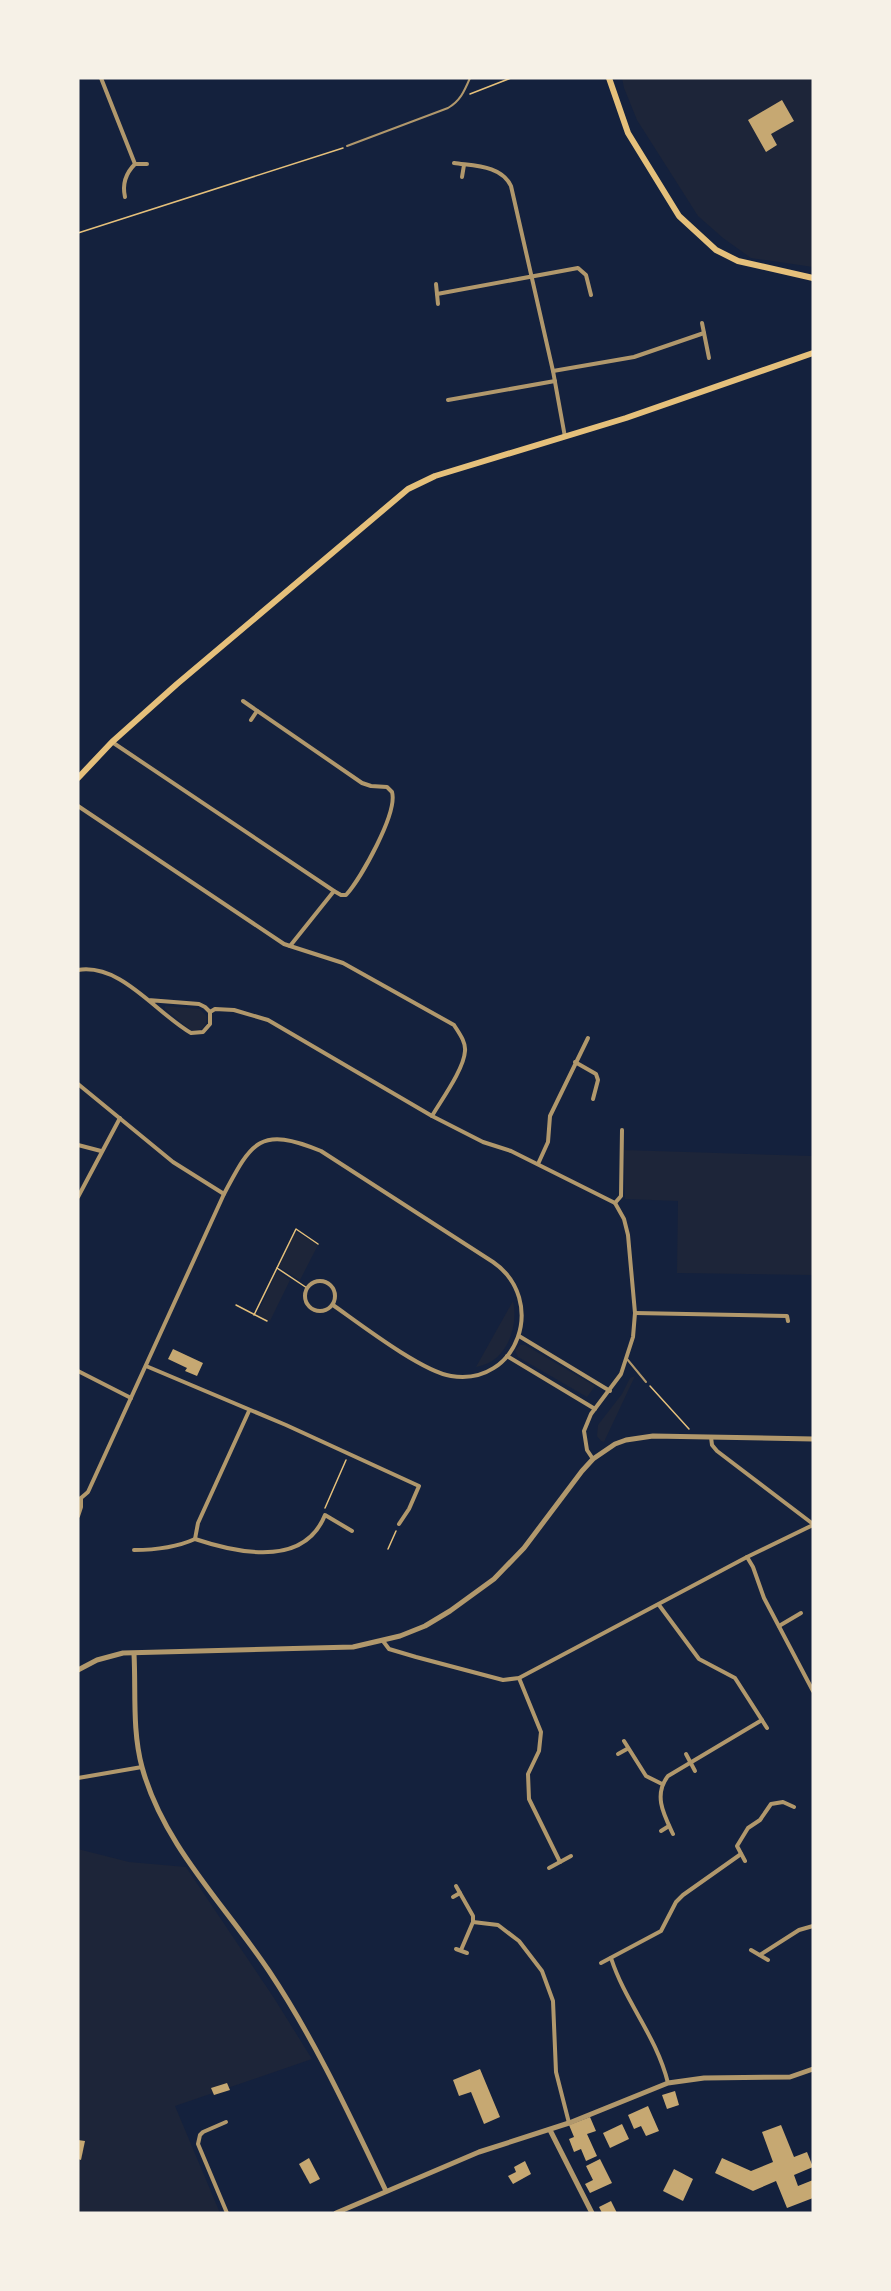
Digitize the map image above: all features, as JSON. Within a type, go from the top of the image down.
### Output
[{"type":"main road","points":[[609,78],[628,133],[679,216],[716,250],[738,261],[813,278]]},
{"type":"main road","points":[[78,778],[112,742],[256,616],[408,489],[435,476],[565,437],[813,353]]},
{"type":"street","points":[[101,78],[135,164]]},
{"type":"street","points":[[454,163],[497,171],[508,180],[532,275],[565,437]]},
{"type":"street","points":[[135,164],[147,164]]},
{"type":"street","points":[[125,197],[123,186],[125,178],[135,164]]},
{"type":"street","points":[[462,177],[464,165]]},
{"type":"street","points":[[437,294],[578,268],[586,275],[591,295]]},
{"type":"street","points":[[436,284],[438,304]]},
{"type":"street","points":[[702,323],[710,358]]},
{"type":"street","points":[[553,371],[634,357],[704,333]]},
{"type":"street","points":[[448,400],[555,381]]},
{"type":"street","points":[[112,742],[334,891],[346,895],[368,861],[393,808],[392,792],[384,786],[362,783],[243,700]]},
{"type":"street","points":[[251,720],[257,711]]},
{"type":"street","points":[[78,806],[290,946],[343,963],[454,1025],[462,1037],[465,1050],[461,1064],[432,1116]]},
{"type":"street","points":[[290,946],[334,891]]},
{"type":"street","points":[[78,970],[90,969],[112,975],[191,1033],[203,1032],[211,1020],[210,1012],[199,1004],[148,1000]]},
{"type":"street","points":[[210,1012],[215,1009],[234,1010],[268,1020],[432,1116],[483,1142],[511,1151],[615,1203],[624,1219],[628,1235],[634,1313],[633,1337],[627,1359],[610,1391],[595,1409],[584,1431],[587,1450],[593,1459]]},
{"type":"street","points":[[538,1164],[548,1142],[550,1116],[588,1038]]},
{"type":"street","points":[[575,1062],[596,1074],[598,1080],[593,1099]]},
{"type":"street","points":[[78,1084],[173,1162],[224,1194]]},
{"type":"street","points":[[78,1197],[120,1118]]},
{"type":"street","points":[[615,1203],[621,1196],[622,1130]]},
{"type":"street","points":[[78,1516],[81,1507],[79,1498],[88,1492],[224,1194],[247,1153],[271,1139],[300,1143],[321,1151],[500,1267],[511,1279],[519,1294],[522,1320],[519,1336],[507,1356],[492,1368],[476,1375],[459,1377],[442,1374],[394,1347],[333,1305]]},
{"type":"street","points":[[78,1145],[101,1151]]},
{"type":"street","points":[[318,1281],[327,1282],[335,1293],[333,1305],[322,1312],[309,1308],[305,1300],[307,1288],[318,1281]]},
{"type":"street","points":[[634,1313],[788,1316],[788,1321]]},
{"type":"street","points":[[519,1336],[610,1391]]},
{"type":"street","points":[[507,1356],[595,1409]]},
{"type":"street","points":[[146,1366],[418,1486],[409,1509],[399,1524]]},
{"type":"street","points":[[78,1371],[131,1398]]},
{"type":"street","points":[[195,1539],[198,1523],[249,1411]]},
{"type":"street","points":[[78,1670],[111,1655],[352,1647],[383,1641],[425,1626],[478,1593],[524,1548],[572,1483],[593,1459],[626,1440],[639,1437],[695,1436],[813,1439]]},
{"type":"street","points":[[383,1641],[388,1648],[416,1657],[503,1680],[519,1678],[747,1557],[813,1525],[717,1451],[712,1445],[711,1437]]},
{"type":"street","points":[[134,1550],[157,1551],[180,1546],[195,1539],[230,1550],[266,1553],[308,1540],[320,1528],[325,1515],[352,1532]]},
{"type":"street","points":[[747,1557],[764,1598],[813,1691]]},
{"type":"street","points":[[658,1605],[699,1659],[735,1678],[767,1728]]},
{"type":"street","points":[[779,1626],[801,1613]]},
{"type":"street","points":[[134,1654],[135,1712],[142,1767],[160,1811],[187,1858],[268,1969],[316,2047],[386,2191]]},
{"type":"street","points":[[519,1678],[541,1732],[539,1751],[528,1774],[529,1799],[560,1862]]},
{"type":"street","points":[[673,1834],[661,1804],[662,1784],[668,1776],[762,1719]]},
{"type":"street","points":[[624,1741],[646,1776],[662,1784]]},
{"type":"street","points":[[618,1754],[627,1749]]},
{"type":"street","points":[[686,1754],[695,1771]]},
{"type":"street","points":[[78,1778],[142,1767]]},
{"type":"street","points":[[744,1861],[737,1846],[748,1828],[760,1820],[771,1804],[783,1802],[794,1807]]},
{"type":"street","points":[[661,1831],[669,1826]]},
{"type":"street","points":[[602,1963],[661,1931],[676,1902],[683,1895],[741,1854]]},
{"type":"street","points":[[549,1868],[572,1856]]},
{"type":"street","points":[[456,1886],[473,1916],[473,1922],[458,1950],[467,1953]]},
{"type":"street","points":[[453,1897],[460,1893]]},
{"type":"street","points":[[473,1922],[498,1925],[519,1941],[542,1971],[553,2001],[556,2072],[569,2123]]},
{"type":"street","points":[[760,1955],[799,1930],[813,1926]]},
{"type":"street","points":[[751,1950],[768,1960]]},
{"type":"street","points":[[611,1958],[626,1996],[657,2048],[668,2083]]},
{"type":"street","points":[[336,2213],[479,2152],[550,2130],[668,2083],[704,2078],[789,2077],[813,2069]]},
{"type":"street","points":[[226,2122],[203,2132],[198,2144],[227,2213]]},
{"type":"street","points":[[550,2130],[592,2213]]},
{"type":"lane","points":[[347,146],[448,108],[457,103],[463,95],[470,78]]},
{"type":"lane","points":[[627,1359],[646,1382]]},
{"type":"path","points":[[463,95],[511,78]]},
{"type":"path","points":[[78,233],[347,146]]},
{"type":"path","points":[[254,1314],[296,1229],[318,1244]]},
{"type":"path","points":[[276,1268],[307,1288]]},
{"type":"path","points":[[236,1305],[267,1321]]},
{"type":"path","points":[[646,1382],[695,1436]]},
{"type":"path","points":[[325,1515],[322,1514],[349,1454]]},
{"type":"path","points":[[388,1549],[399,1524]]},
{"type":"shaded area","points":[[622,78],[813,78],[813,267],[751,258],[698,216],[637,120]]},
{"type":"shaded area","points":[[165,1006],[200,1009],[207,1017],[206,1023],[202,1029],[192,1031],[165,1009]]},
{"type":"shaded area","points":[[624,1150],[813,1156],[813,1275],[677,1273],[678,1201],[625,1199]]},
{"type":"shaded area","points":[[295,1231],[318,1245],[300,1280],[279,1267]]},
{"type":"shaded area","points":[[277,1271],[290,1280],[270,1321],[257,1315]]},
{"type":"shaded area","points":[[513,1301],[514,1322],[508,1343],[495,1359],[476,1367]]},
{"type":"shaded area","points":[[520,1345],[525,1345],[595,1386],[587,1397],[518,1357],[515,1350]]},
{"type":"shaded area","points":[[635,1376],[604,1442],[601,1441],[597,1436],[598,1425],[622,1394],[630,1378]]},
{"type":"shaded area","points":[[78,1849],[129,1862],[186,1867],[312,2059],[175,2106],[220,2213],[78,2213]]},
{"type":"building","points":[[782,100],[794,121],[771,134],[777,145],[766,152],[748,120]]},
{"type":"building","points":[[173,1349],[203,1363],[197,1376],[185,1371],[187,1368],[168,1359]]},
{"type":"building","points":[[480,2069],[500,2117],[484,2124],[471,2092],[459,2096],[453,2080]]},
{"type":"building","points":[[227,2083],[230,2090],[214,2095],[211,2088]]},
{"type":"building","points":[[675,2091],[679,2105],[667,2109],[662,2095]]},
{"type":"building","points":[[648,2106],[659,2131],[646,2136],[641,2126],[634,2129],[628,2115]]},
{"type":"building","points":[[590,2117],[596,2131],[587,2134],[597,2156],[586,2161],[581,2149],[574,2152],[569,2139],[574,2137],[569,2125]]},
{"type":"building","points":[[622,2124],[629,2139],[610,2148],[603,2133]]},
{"type":"building","points":[[781,2125],[794,2157],[807,2152],[813,2167],[794,2175],[798,2186],[813,2180],[813,2198],[787,2208],[776,2181],[753,2191],[715,2173],[722,2158],[751,2171],[773,2162],[762,2132]]},
{"type":"building","points":[[78,2140],[85,2141],[81,2160],[78,2159]]},
{"type":"building","points":[[309,2158],[320,2179],[310,2184],[299,2164]]},
{"type":"building","points":[[600,2159],[612,2183],[590,2193],[585,2184],[593,2180],[586,2166]]},
{"type":"building","points":[[525,2161],[531,2174],[513,2184],[508,2176],[516,2172],[514,2167]]},
{"type":"building","points":[[674,2169],[693,2179],[683,2201],[663,2191]]},
{"type":"building","points":[[611,2201],[617,2213],[602,2213],[599,2207]]}]
